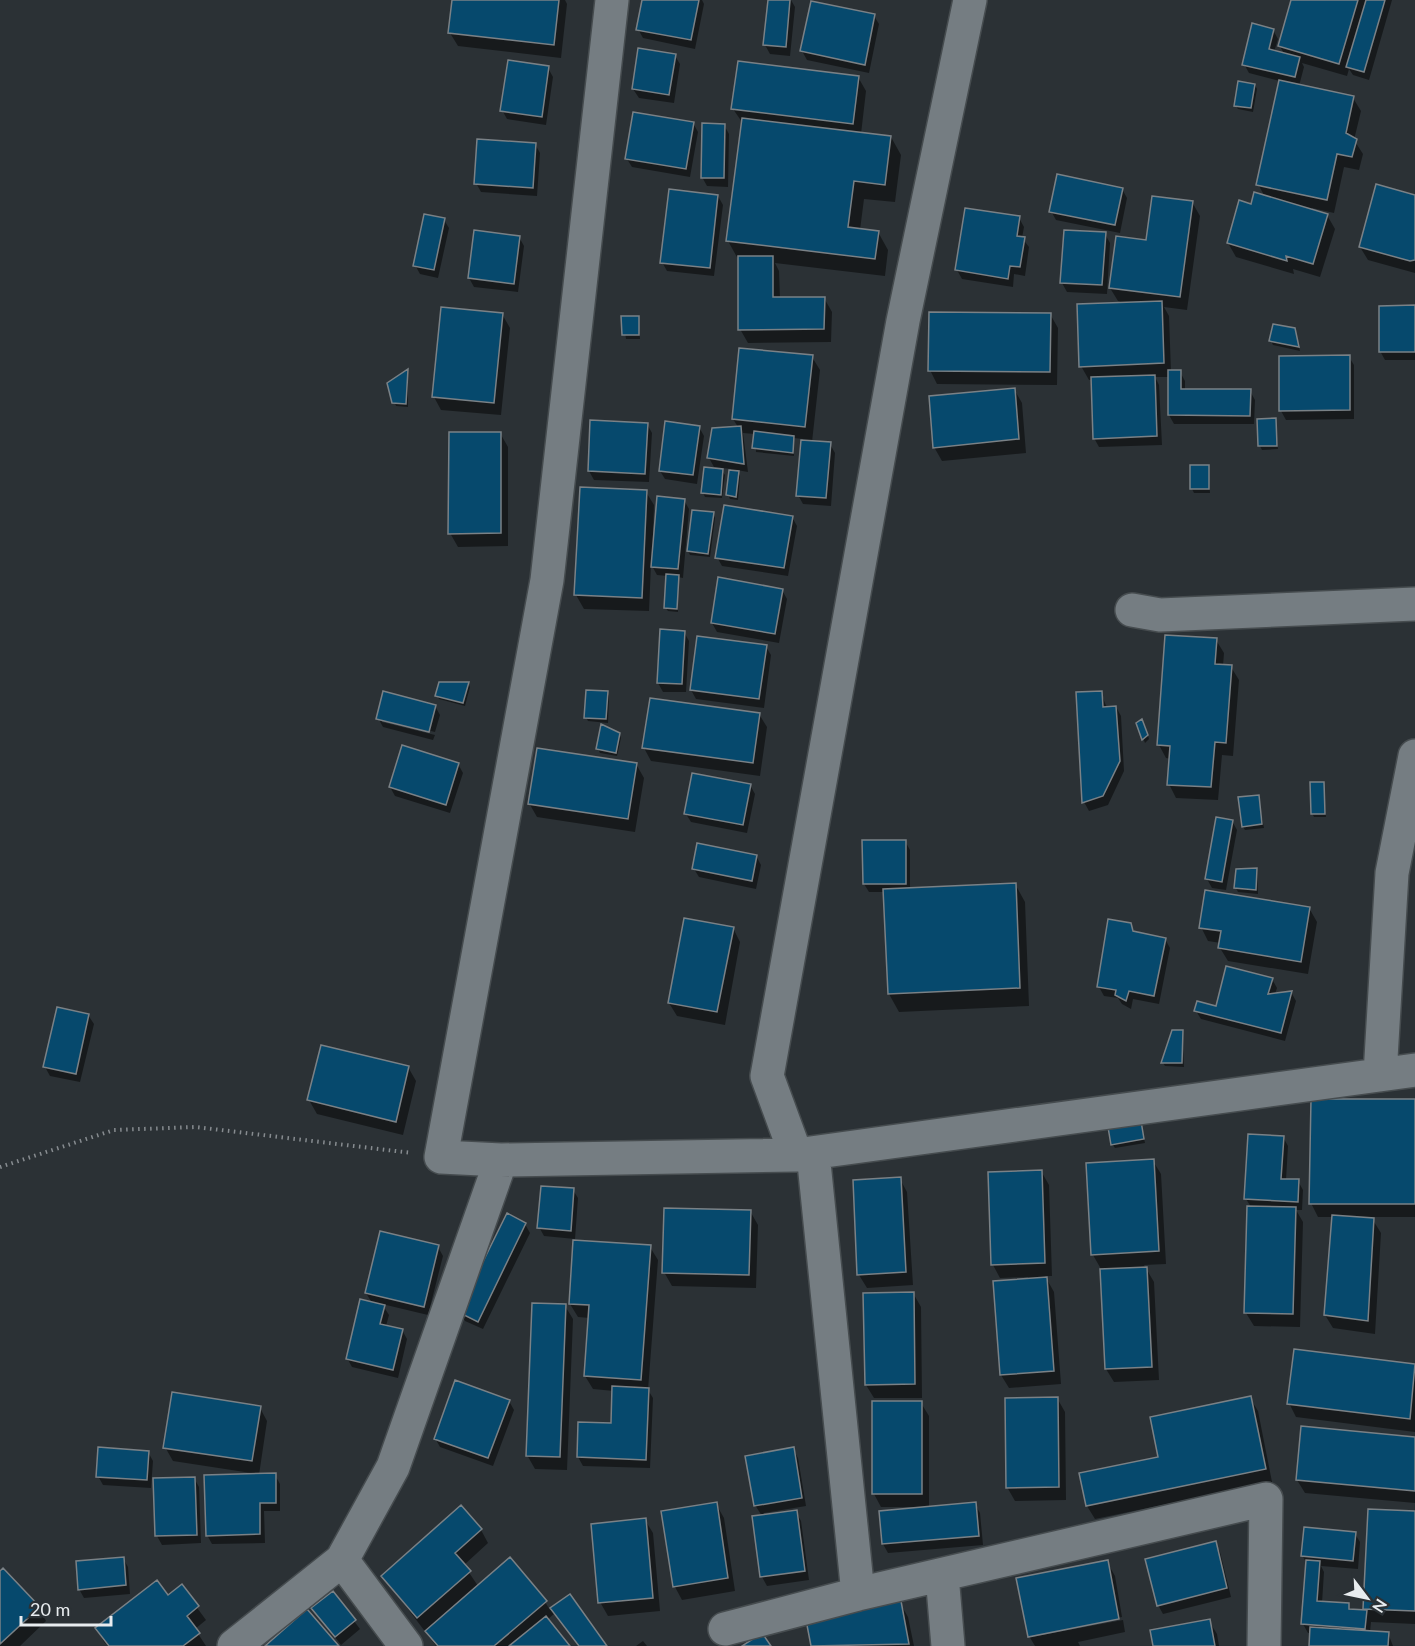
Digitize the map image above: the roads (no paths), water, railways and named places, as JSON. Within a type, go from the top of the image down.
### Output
[{"type":"street","points":[[612,0],[547,579],[441,1157],[501,1160],[804,1154],[1415,1070]]},
{"type":"street","points":[[858,1594],[804,1154],[767,1076],[903,321],[970,0]]},
{"type":"street","points":[[1132,610],[1160,615],[1415,604]]},
{"type":"street","points":[[1380,1075],[1392,873],[1415,756]]},
{"type":"street","points":[[234,1646],[342,1560],[393,1467],[501,1160]]},
{"type":"street","points":[[724,1629],[858,1594],[1266,1499],[1264,1646]]},
{"type":"street","points":[[342,1560],[406,1646]]},
{"type":"street","points":[[942,1575],[948,1646]]}]
